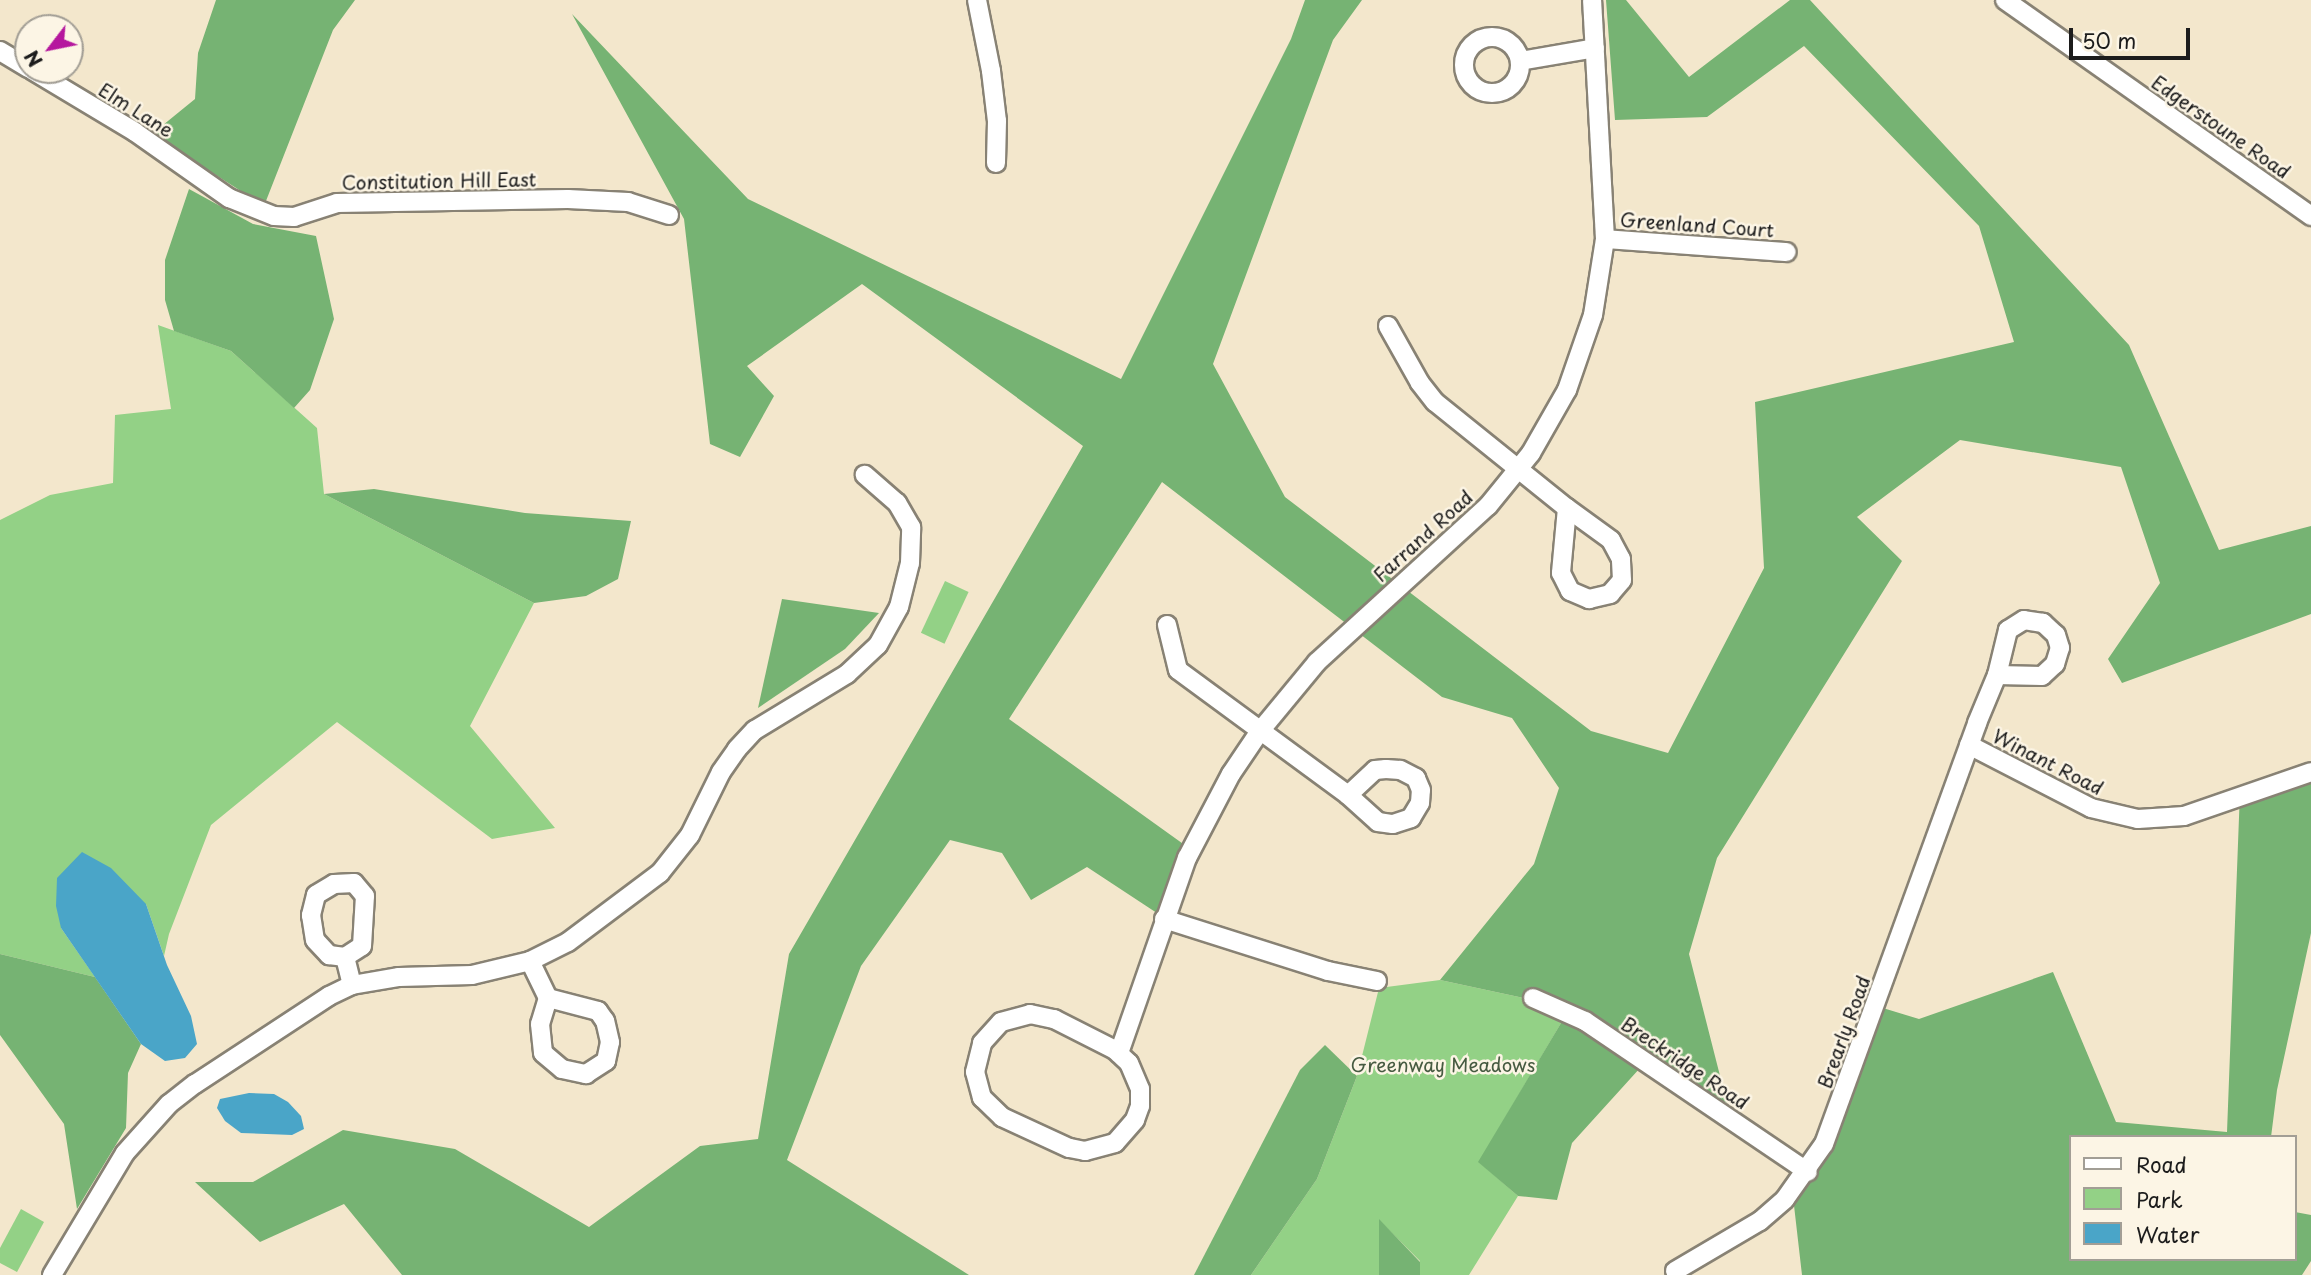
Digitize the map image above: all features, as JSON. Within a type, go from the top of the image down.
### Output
[{"type":"street","points":[[977,0],[991,71],[997,121],[996,163]]},
{"type":"street","name":"Farrand Road","points":[[1119,1053],[1164,919],[1208,816],[1260,731],[1317,662],[1454,540],[1519,469],[1550,422],[1583,349],[1598,291],[1605,239],[1592,0]]},
{"type":"street","name":"Edgerstoune Road","points":[[2005,0],[2311,216]]},
{"type":"street","points":[[1520,61],[1595,48]]},
{"type":"street","name":"Elm Lane","points":[[54,84],[181,164]]},
{"type":"street","name":"Constitution Hill East","points":[[181,164],[229,198],[274,216],[294,216],[337,202],[568,199],[628,202],[669,215]]},
{"type":"street","name":"Greenland Court","points":[[1605,239],[1787,252]]},
{"type":"street","points":[[1388,326],[1420,383],[1452,419],[1611,540],[1621,559],[1622,580],[1610,594],[1589,599],[1570,591],[1561,573],[1567,508]]},
{"type":"street","points":[[52,1275],[125,1153],[169,1104],[329,996],[352,985],[398,977],[472,975],[530,961],[568,942],[660,873],[677,855],[702,816],[721,772],[755,730],[847,674],[878,645],[899,607],[910,563],[911,527],[897,503],[865,475]]},
{"type":"street","points":[[1167,625],[1178,670],[1348,795]]},
{"type":"street","name":"Brearly Road","points":[[1673,1274],[1760,1221],[1808,1172],[1824,1144],[1997,675]]},
{"type":"street","name":"Winant Road","points":[[1969,745],[2091,808],[2138,819],[2184,816],[2311,772]]},
{"type":"street","points":[[1164,919],[1328,971],[1377,981]]},
{"type":"street","points":[[345,957],[352,985]]},
{"type":"street","points":[[530,961],[548,998],[540,1024],[543,1053],[562,1069],[586,1074],[606,1061],[610,1042],[605,1021],[598,1012],[548,998]]},
{"type":"street","name":"Breckridge Road","points":[[1533,998],[1585,1021],[1808,1172]]},
{"type":"street","points":[[1030,1014],[1054,1019],[1119,1053],[1137,1076],[1140,1106],[1126,1133],[1101,1149],[1069,1149],[1002,1117],[982,1098],[975,1072],[976,1056],[990,1032],[1014,1016],[1030,1014]]},
{"type":"green space","points":[[216,0],[355,0],[333,30],[264,206],[152,134],[195,99],[198,53]]},
{"type":"green space","points":[[1305,0],[1362,0],[1333,40],[1213,364],[1285,497],[1591,731],[1668,753],[1764,568],[1755,402],[2014,342],[1979,226],[1804,46],[1707,117],[1615,120],[1606,0],[1626,0],[1689,77],[1790,0],[1810,0],[2129,345],[2219,550],[2311,526],[2311,614],[2122,683],[2108,659],[2160,583],[2121,467],[1960,440],[1857,517],[1902,561],[1717,858],[1689,954],[1730,1115],[1650,1057],[1572,1143],[1557,1200],[1518,1196],[1478,1162],[1570,1008],[1440,980],[1534,864],[1559,788],[1512,718],[1442,697],[1162,482],[1009,719],[1193,851],[1166,919],[1087,867],[1031,900],[1002,853],[950,840],[861,966],[787,1160],[969,1275],[402,1275],[344,1204],[260,1242],[195,1182],[253,1182],[343,1130],[455,1149],[589,1227],[700,1146],[758,1139],[789,954],[1083,446],[862,284],[747,366],[774,396],[740,457],[710,444],[684,219],[572,14],[748,199],[1121,379],[1291,39]]},
{"type":"green space","points":[[189,189],[253,224],[316,236],[334,319],[310,390],[294,408],[231,351],[174,331],[165,300],[165,260]]},
{"type":"green space","points":[[158,325],[231,351],[317,428],[324,494],[534,603],[470,726],[555,828],[492,839],[337,722],[211,825],[169,934],[164,956],[146,904],[61,928],[95,977],[0,954],[0,520],[50,495],[113,483],[115,415],[171,409]]},
{"type":"green space","points":[[374,489],[525,513],[631,521],[618,579],[586,596],[534,603],[324,494]]},
{"type":"green space","points":[[945,581],[969,592],[944,644],[921,633]]},
{"type":"green space","points":[[782,599],[879,613],[845,649],[758,708]]},
{"type":"green space","points":[[2311,773],[2311,933],[2277,1090],[2271,1135],[2070,1135],[2070,1261],[2297,1261],[2297,1212],[2311,1215],[2311,1261],[2302,1275],[1802,1275],[1792,1188],[1873,1005],[1919,1019],[2053,972],[2116,1122],[2227,1132],[2240,791]]},
{"type":"green space","points":[[0,954],[95,977],[141,1044],[128,1073],[126,1128],[77,1209],[64,1124],[0,1035]]},
{"type":"green space","name":"Greenway Meadows","points":[[1440,980],[1570,1008],[1479,1162],[1518,1196],[1469,1275],[1420,1275],[1420,1261],[1379,1220],[1379,1275],[1251,1275],[1317,1179],[1357,1076],[1379,988]]},
{"type":"green space","points":[[1325,1045],[1357,1076],[1317,1179],[1251,1275],[1194,1275],[1300,1070]]},
{"type":"green space","points":[[21,1209],[44,1222],[17,1272],[0,1263],[0,1248]]},
{"type":"green space","points":[[1379,1219],[1420,1262],[1420,1275],[1379,1275]]},
{"type":"water","points":[[82,852],[111,868],[146,904],[167,965],[191,1016],[197,1044],[185,1058],[165,1061],[141,1044],[61,928],[56,906],[57,878]]},
{"type":"water","points":[[249,1093],[274,1094],[288,1102],[301,1116],[304,1129],[292,1135],[241,1133],[225,1121],[217,1108],[220,1099]]}]
